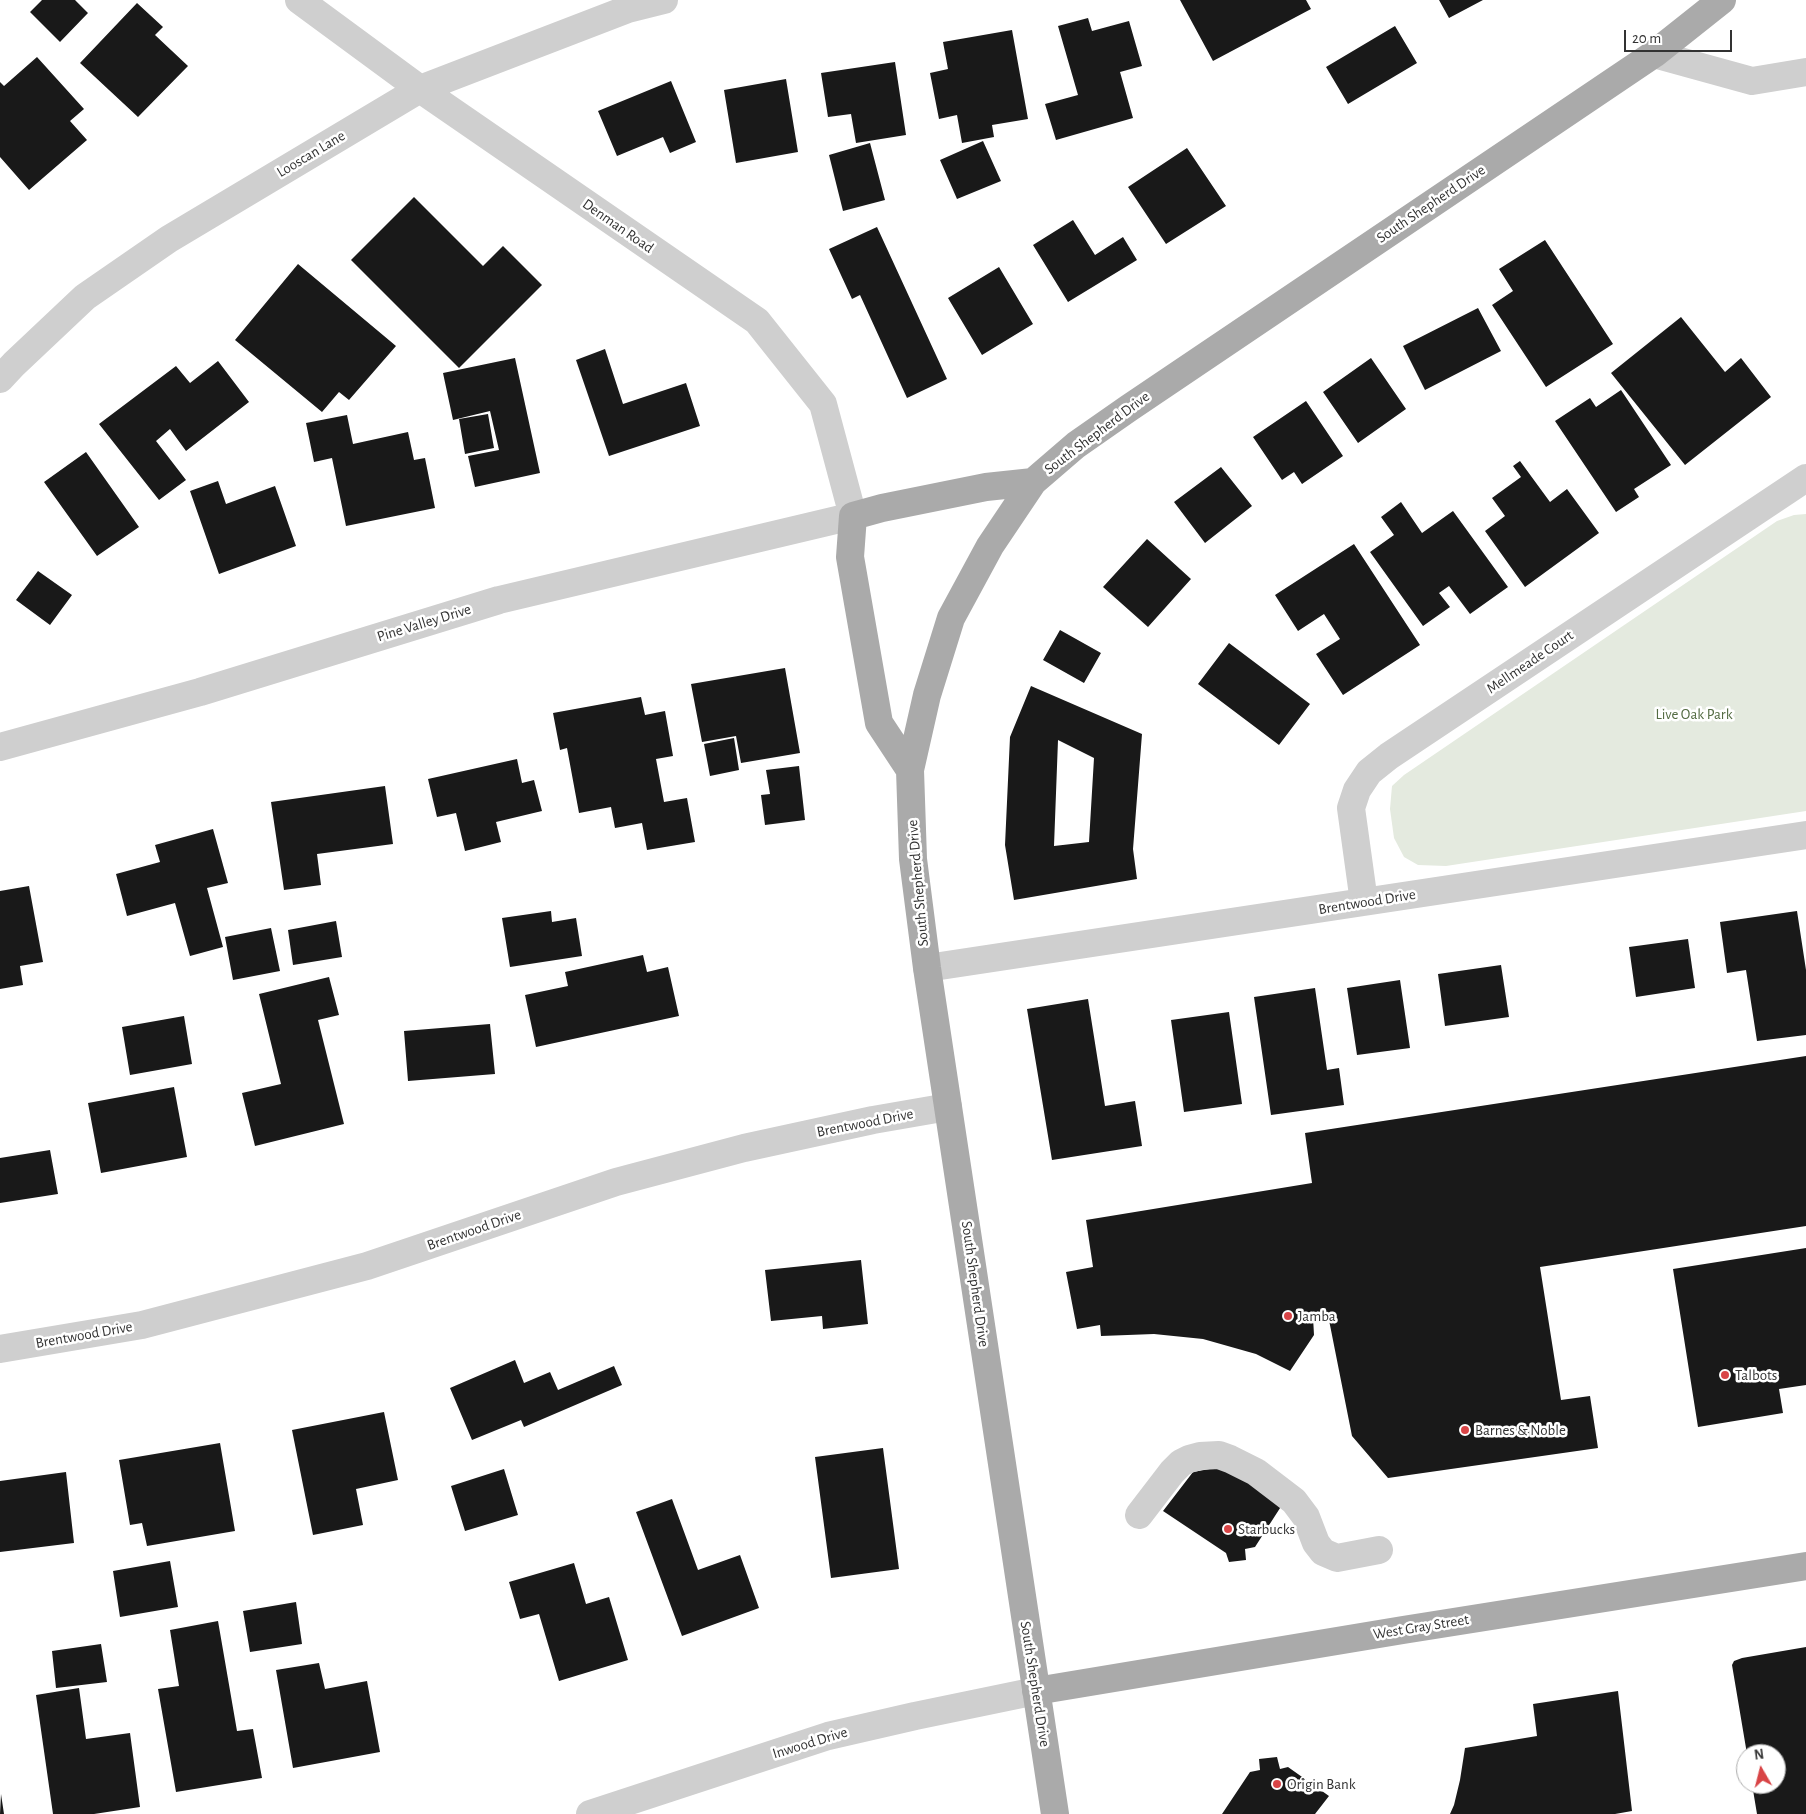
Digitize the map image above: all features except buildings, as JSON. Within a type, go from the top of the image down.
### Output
[{"type":"main road","name":"South Shepherd Drive","points":[[1055,1814],[927,968],[913,859],[910,770],[927,695],[951,618],[990,546],[1033,482],[1076,445],[1654,54],[1722,0]]},
{"type":"main road","points":[[910,770],[879,723],[850,557],[853,516],[882,508],[986,487],[1033,482]]},
{"type":"main road","name":"West Gray Street","points":[[1036,1691],[1413,1628],[1806,1566]]},
{"type":"street","name":"Denman Road","points":[[299,0],[420,89],[757,321],[823,404],[853,516]]},
{"type":"street","name":"Looscan Lane","points":[[0,379],[85,297],[154,250],[420,89],[628,9],[664,0]]},
{"type":"street","points":[[1654,54],[1752,81],[1806,72]]},
{"type":"street","name":"Mellmeade Court","points":[[1364,902],[1351,808],[1357,790],[1369,772],[1389,756],[1806,478]]},
{"type":"street","name":"Pine Valley Drive","points":[[0,747],[200,692],[499,600],[853,516]]},
{"type":"street","name":"Brentwood Drive","points":[[927,968],[1806,835]]},
{"type":"street","name":"Brentwood Drive","points":[[0,1349],[151,1323],[367,1266],[616,1182],[762,1144],[872,1120],[948,1107]]},
{"type":"street","points":[[1139,1515],[1172,1472],[1181,1464],[1189,1459],[1200,1456],[1219,1455],[1256,1472],[1294,1501],[1306,1517],[1316,1543],[1323,1552],[1337,1558],[1379,1550]]},
{"type":"street","name":"Inwood Drive","points":[[590,1814],[828,1736],[1036,1691]]},
{"type":"green space","name":"Live Oak Park","points":[[1806,514],[1806,811],[1446,866],[1418,865],[1404,857],[1394,838],[1390,809],[1392,786],[1404,775],[1777,521],[1794,515]]},
{"type":"place","name":"Jamba","points":[[1288,1316]]},
{"type":"place","name":"Talbots","points":[[1725,1375]]},
{"type":"place","name":"Barnes & Noble","points":[[1465,1430]]},
{"type":"place","name":"Starbucks","points":[[1228,1529]]},
{"type":"place","name":"Origin Bank","points":[[1277,1784]]}]
